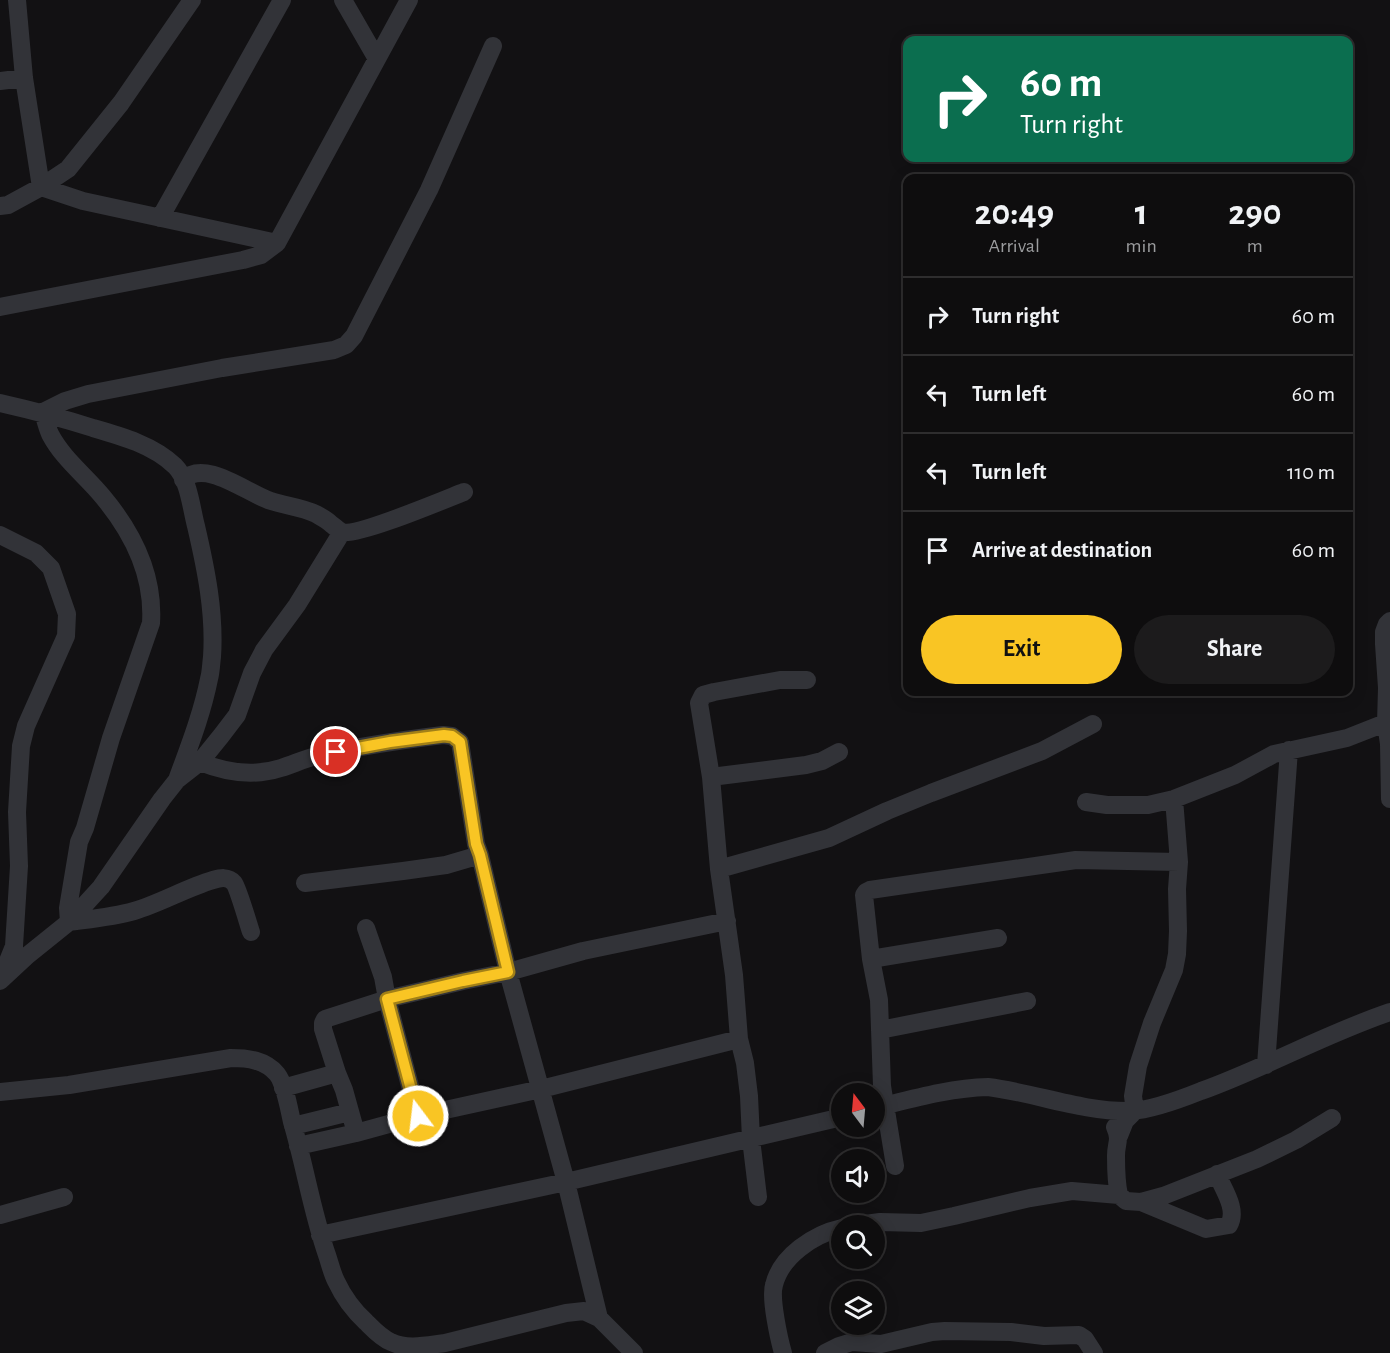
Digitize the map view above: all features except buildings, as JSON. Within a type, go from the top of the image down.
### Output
[{"type":"street","points":[[17,0],[24,78],[41,187]]},
{"type":"street","points":[[0,206],[41,187],[68,169],[121,103],[192,0]]},
{"type":"street","points":[[160,218],[282,0]]},
{"type":"street","points":[[343,0],[377,59]]},
{"type":"street","points":[[0,307],[243,260],[261,255],[277,243],[409,0]]},
{"type":"street","points":[[43,412],[65,401],[88,394],[222,368],[334,350],[346,345],[354,336],[429,190],[493,46]]},
{"type":"street","points":[[0,81],[24,78]]},
{"type":"street","points":[[41,187],[83,201],[277,243]]},
{"type":"street","points":[[0,403],[43,412],[150,448],[176,467],[183,480],[210,592],[214,635],[210,678],[195,731],[177,780]]},
{"type":"street","points":[[43,412],[49,432],[60,450],[104,498],[132,538],[148,577],[152,609],[152,623],[120,712],[79,842],[68,908],[69,922]]},
{"type":"street","points":[[183,480],[188,474],[195,472],[219,477],[271,501],[314,513],[342,532],[356,532],[464,492]]},
{"type":"street","points":[[0,981],[69,922],[101,887],[177,780],[200,762],[237,715],[252,673],[264,650],[297,605],[342,532]]},
{"type":"street","points":[[0,535],[36,553],[51,568],[67,614],[66,636],[26,726],[21,746],[17,812],[19,866],[14,946],[0,981]]},
{"type":"street","points":[[1390,621],[1384,632],[1390,797]]},
{"type":"street","points":[[758,1197],[751,1139],[749,1096],[739,1039],[734,975],[719,869],[711,777],[699,703],[703,695],[780,680],[807,680]]},
{"type":"street","points":[[1086,802],[1107,805],[1148,805],[1174,799],[1235,775],[1274,754],[1347,738],[1388,722]]},
{"type":"street","points":[[719,869],[829,838],[931,793],[1042,751],[1093,724]]},
{"type":"street","points":[[200,762],[228,772],[249,774],[281,768],[318,755],[390,742],[444,735],[452,736],[460,742],[476,844],[508,972],[566,1182],[599,1318]]},
{"type":"street","points":[[1266,1065],[1289,750]]},
{"type":"street","points":[[711,777],[806,765],[822,761],[838,752]]},
{"type":"street","points":[[1135,1111],[1134,1083],[1140,1057],[1174,970],[1178,931],[1179,862],[1174,799]]},
{"type":"street","points":[[305,882],[404,872],[446,865],[480,855]]},
{"type":"street","points":[[882,1083],[879,1000],[871,959],[864,896],[866,892],[1076,860],[1179,862]]},
{"type":"street","points":[[69,922],[135,911],[199,884],[226,878],[235,884],[251,932]]},
{"type":"street","points":[[356,1133],[323,1029],[325,1019],[387,999],[508,972],[583,951],[727,921]]},
{"type":"street","points":[[366,928],[383,977],[418,1116]]},
{"type":"street","points":[[871,959],[998,938]]},
{"type":"street","points":[[880,1030],[1027,1001]]},
{"type":"street","points":[[885,1106],[945,1092],[988,1087],[1088,1108],[1135,1111],[1183,1098],[1230,1081],[1341,1031],[1390,1012]]},
{"type":"street","points":[[298,1146],[418,1116],[541,1089],[739,1039]]},
{"type":"street","points":[[0,1092],[69,1085],[231,1058],[259,1061],[279,1076],[320,1235],[336,1282],[359,1316],[376,1332],[391,1342],[405,1346],[445,1342],[575,1311],[584,1311],[599,1318],[634,1353]]},
{"type":"street","points":[[283,1088],[337,1073]]},
{"type":"street","points":[[1110,1111],[1119,1136]]},
{"type":"street","points":[[1119,1195],[1116,1182],[1116,1152],[1119,1136],[1125,1121],[1135,1111]]},
{"type":"street","points":[[293,1126],[350,1112]]},
{"type":"street","points":[[1141,1202],[1163,1196],[1257,1159],[1296,1140],[1332,1118]]},
{"type":"street","points":[[320,1235],[566,1182],[831,1120]]},
{"type":"street","points":[[885,1127],[895,1166]]},
{"type":"street","points":[[885,1222],[921,1222],[1072,1191],[1119,1195],[1126,1201],[1141,1202],[1206,1229],[1229,1225],[1232,1219],[1231,1206],[1217,1174]]},
{"type":"street","points":[[0,1215],[64,1197]]},
{"type":"street","points":[[783,1353],[779,1341],[773,1286],[779,1270],[804,1244],[831,1231]]},
{"type":"street","points":[[825,1353],[852,1342],[881,1344],[945,1331],[1011,1332],[1044,1336],[1079,1335],[1085,1339],[1094,1353]]},
{"type":"route","points":[[336,752],[444,735],[452,736],[460,742],[476,844],[508,972],[387,999],[418,1116]]}]
